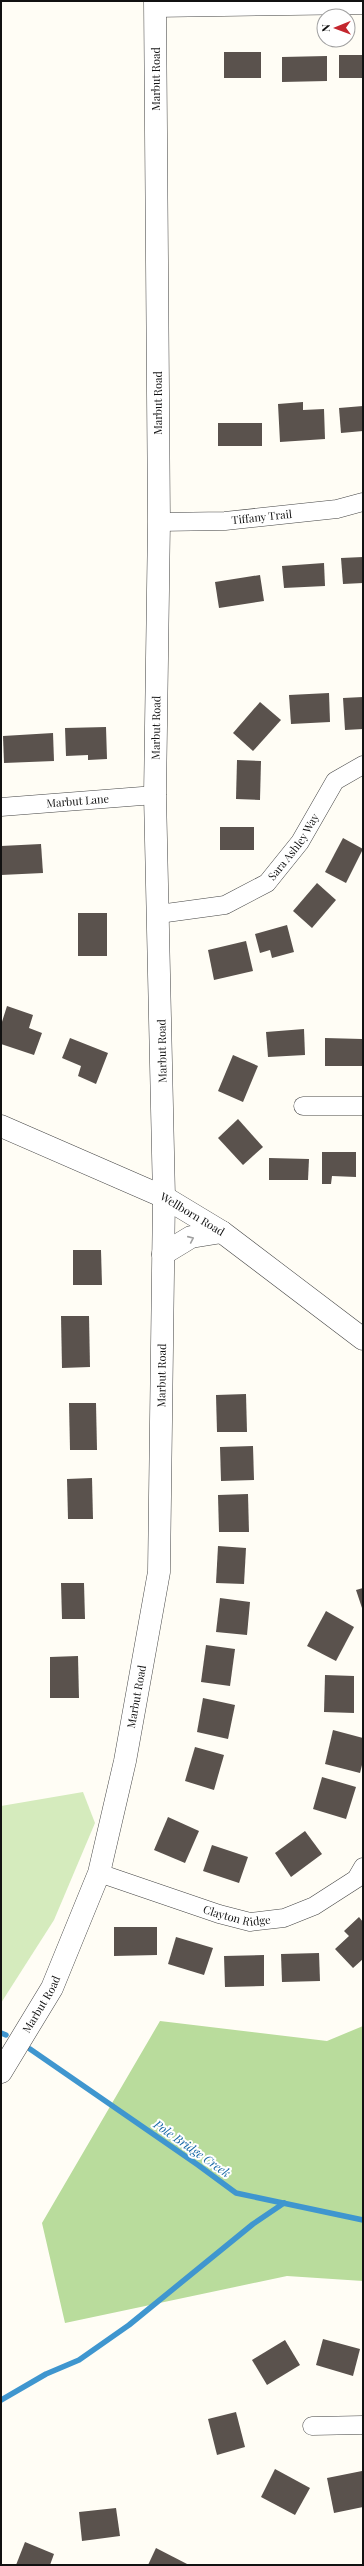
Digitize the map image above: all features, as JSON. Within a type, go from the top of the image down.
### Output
[{"type":"street","points":[[155,4],[363,5]]},
{"type":"street","name":"Marbut Road","points":[[1,2072],[52,1988],[99,1873],[125,1761],[159,1572],[164,1197],[159,914],[155,795],[159,522],[155,4]]},
{"type":"street","name":"Tiffany Trail","points":[[159,522],[225,521],[337,509],[363,502]]},
{"type":"street","name":"Sara Ashley Way","points":[[159,914],[225,905],[267,883],[300,842],[335,781],[363,765]]},
{"type":"street","name":"Marbut Lane","points":[[1,807],[155,795]]},
{"type":"street","points":[[303,1106],[363,1106]]},
{"type":"street","name":"Wellborn Road","points":[[1,1126],[164,1197],[222,1232],[363,1338]]},
{"type":"street","points":[[163,1254],[192,1237],[222,1232]]},
{"type":"street","name":"Clayton Ridge","points":[[99,1873],[218,1914],[250,1922],[284,1918],[314,1906],[356,1879],[363,1867]]},
{"type":"street","points":[[312,2426],[363,2425]]},
{"type":"green space","points":[[83,1792],[95,1823],[54,1920],[1,2003],[1,1806]]},
{"type":"green space","points":[[160,2021],[327,2041],[363,2026],[363,2281],[287,2276],[65,2323],[42,2223]]},
{"type":"building","points":[[224,52],[261,52],[261,78],[224,78]]},
{"type":"building","points":[[339,55],[363,55],[363,78],[339,78]]},
{"type":"building","points":[[327,56],[327,81],[282,82],[282,57]]},
{"type":"building","points":[[303,402],[303,410],[324,409],[325,439],[280,442],[278,404]]},
{"type":"building","points":[[363,406],[363,431],[341,433],[339,408]]},
{"type":"building","points":[[218,423],[262,423],[262,446],[218,446]]},
{"type":"building","points":[[363,557],[363,583],[343,584],[341,558]]},
{"type":"building","points":[[324,563],[325,586],[284,588],[282,566]]},
{"type":"building","points":[[260,575],[264,601],[219,608],[215,582]]},
{"type":"building","points":[[329,693],[330,722],[291,724],[289,695]]},
{"type":"building","points":[[363,697],[363,729],[345,730],[343,698]]},
{"type":"building","points":[[260,702],[281,720],[253,751],[233,733]]},
{"type":"building","points":[[106,727],[107,759],[88,760],[88,755],[66,756],[65,728]]},
{"type":"building","points":[[53,733],[54,761],[4,763],[3,736]]},
{"type":"building","points":[[237,760],[261,761],[260,800],[236,799]]},
{"type":"building","points":[[220,827],[254,827],[254,850],[220,850]]},
{"type":"building","points":[[343,838],[363,849],[346,883],[325,872]]},
{"type":"building","points":[[41,844],[43,873],[1,875],[1,846]]},
{"type":"building","points":[[317,883],[336,900],[312,928],[293,911]]},
{"type":"building","points":[[78,913],[107,913],[107,956],[78,956]]},
{"type":"building","points":[[287,925],[294,952],[272,958],[270,950],[260,953],[255,934]]},
{"type":"building","points":[[246,941],[253,971],[214,980],[208,950]]},
{"type":"building","points":[[7,1006],[33,1015],[29,1028],[42,1033],[34,1055],[1,1044],[1,1025]]},
{"type":"building","points":[[304,1029],[305,1055],[268,1057],[266,1032]]},
{"type":"building","points":[[70,1038],[108,1053],[96,1084],[78,1076],[81,1066],[62,1058]]},
{"type":"building","points":[[325,1038],[362,1039],[362,1066],[325,1066]]},
{"type":"building","points":[[233,1055],[258,1066],[243,1102],[218,1091]]},
{"type":"building","points":[[238,1119],[263,1147],[243,1165],[218,1138]]},
{"type":"building","points":[[322,1152],[356,1152],[356,1177],[332,1176],[331,1184],[322,1184]]},
{"type":"building","points":[[269,1158],[309,1159],[308,1180],[269,1180]]},
{"type":"building","points":[[73,1250],[101,1250],[102,1285],[73,1285]]},
{"type":"building","points":[[61,1316],[89,1316],[90,1367],[62,1368]]},
{"type":"building","points":[[246,1394],[247,1432],[217,1432],[216,1395]]},
{"type":"building","points":[[69,1403],[96,1403],[97,1450],[70,1450]]},
{"type":"building","points":[[253,1446],[254,1480],[221,1481],[220,1447]]},
{"type":"building","points":[[92,1478],[93,1519],[68,1519],[67,1479]]},
{"type":"building","points":[[248,1494],[249,1532],[219,1532],[218,1495]]},
{"type":"building","points":[[218,1546],[246,1548],[244,1584],[216,1583]]},
{"type":"building","points":[[61,1583],[84,1583],[85,1619],[62,1619]]},
{"type":"building","points":[[363,1588],[363,1611],[356,1590]]},
{"type":"building","points":[[220,1598],[250,1602],[247,1635],[216,1632]]},
{"type":"building","points":[[326,1611],[354,1627],[336,1661],[307,1646]]},
{"type":"building","points":[[206,1645],[235,1649],[230,1686],[201,1682]]},
{"type":"building","points":[[78,1656],[79,1698],[50,1698],[50,1657]]},
{"type":"building","points":[[325,1675],[354,1676],[354,1713],[324,1712]]},
{"type":"building","points":[[203,1698],[235,1705],[228,1739],[197,1732]]},
{"type":"building","points":[[333,1730],[363,1738],[363,1761],[360,1773],[325,1764]]},
{"type":"building","points":[[195,1747],[224,1755],[214,1790],[185,1781]]},
{"type":"building","points":[[322,1777],[356,1787],[346,1819],[313,1809]]},
{"type":"building","points":[[168,1817],[199,1831],[185,1863],[154,1850]]},
{"type":"building","points":[[305,1831],[322,1854],[291,1877],[275,1853]]},
{"type":"building","points":[[212,1845],[248,1857],[239,1883],[203,1871]]},
{"type":"building","points":[[359,1917],[363,1922],[363,1959],[353,1968],[335,1949],[349,1936],[344,1931]]},
{"type":"building","points":[[114,1927],[157,1927],[157,1955],[114,1956]]},
{"type":"building","points":[[176,1937],[213,1948],[204,1975],[168,1964]]},
{"type":"building","points":[[319,1953],[320,1981],[282,1982],[281,1954]]},
{"type":"building","points":[[264,1955],[264,1986],[225,1987],[224,1956]]},
{"type":"building","points":[[323,2339],[360,2349],[353,2376],[316,2365]]},
{"type":"building","points":[[285,2340],[300,2365],[267,2385],[252,2360]]},
{"type":"building","points":[[236,2412],[245,2447],[217,2455],[208,2419]]},
{"type":"building","points":[[275,2469],[310,2488],[295,2515],[261,2497]]},
{"type":"building","points":[[362,2471],[363,2507],[334,2513],[327,2478]]},
{"type":"building","points":[[116,2508],[120,2536],[82,2541],[79,2512]]},
{"type":"building","points":[[25,2542],[54,2554],[50,2565],[16,2565]]},
{"type":"building","points":[[156,2548],[189,2565],[148,2565]]},
{"type":"waterway","name":"Pole Bridge Creek","points":[[1,2033],[6,2035]]},
{"type":"waterway","name":"Pole Bridge Creek","points":[[30,2049],[236,2193],[363,2220]]},
{"type":"waterway","points":[[1,2400],[46,2374],[79,2360],[129,2325],[253,2224],[284,2203]]}]
